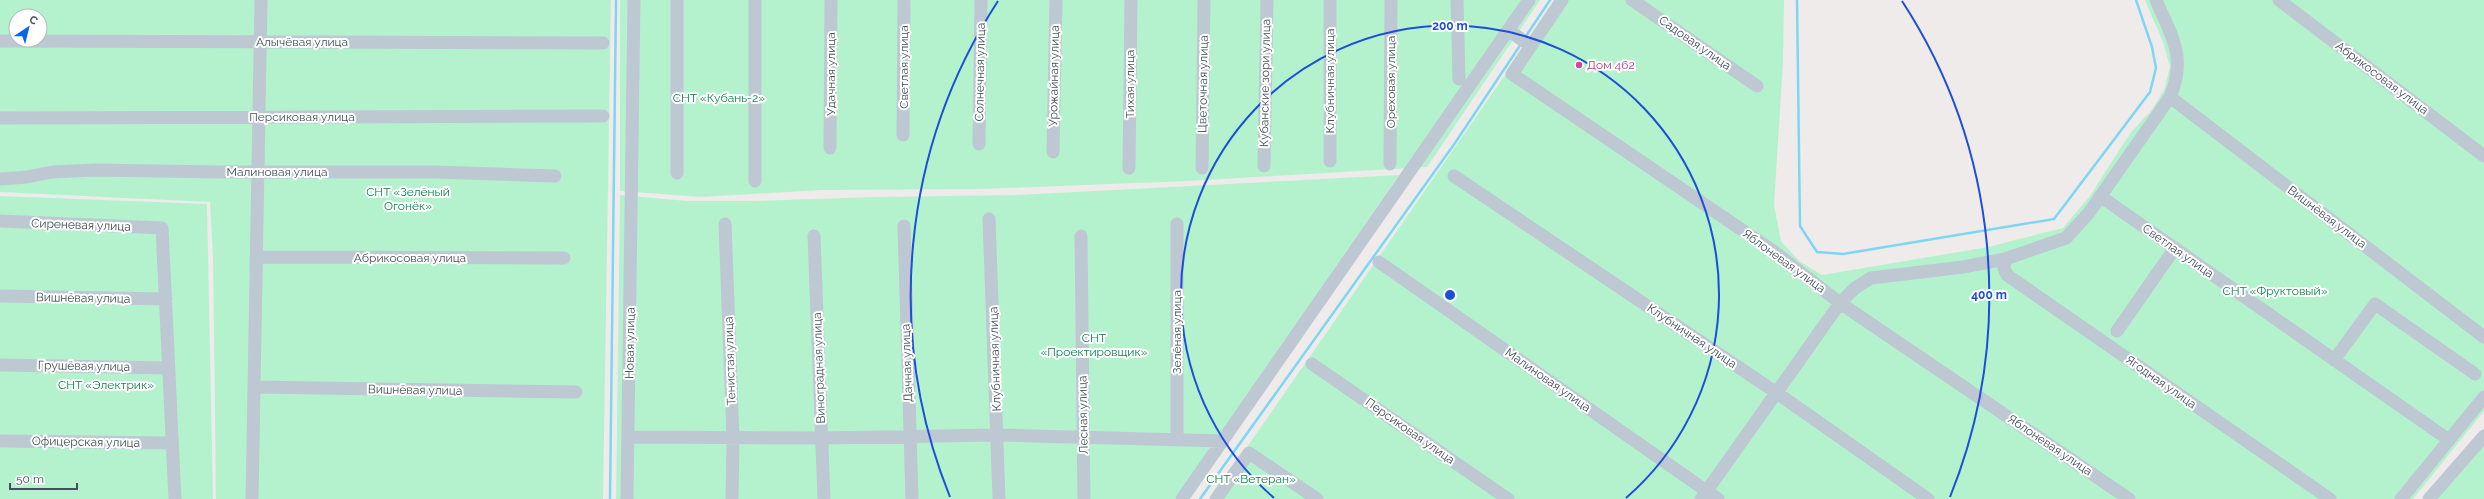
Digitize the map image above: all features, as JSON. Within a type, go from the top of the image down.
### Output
[{"type":"street","points":[[252,499],[261,0]]},
{"type":"street","name":"Новая улица","points":[[627,499],[633,186],[634,0]]},
{"type":"street","points":[[677,0],[677,173]]},
{"type":"street","points":[[755,181],[756,0]]},
{"type":"street","name":"Удачная улица","points":[[830,148],[831,0]]},
{"type":"street","name":"Светлая улица","points":[[903,135],[904,0]]},
{"type":"street","name":"Солнечная улица","points":[[979,144],[981,0]]},
{"type":"street","name":"Урожайная улица","points":[[1053,152],[1056,0]]},
{"type":"street","name":"Тихая улица","points":[[1129,168],[1130,0]]},
{"type":"street","name":"Цветочная улица","points":[[1202,168],[1204,0]]},
{"type":"street","name":"Кубанские зори улица","points":[[1264,166],[1267,0]]},
{"type":"street","name":"Клубничная улица","points":[[1330,0],[1330,161]]},
{"type":"street","name":"Ореховая улица","points":[[1390,164],[1391,0]]},
{"type":"street","points":[[1457,0],[1459,79]]},
{"type":"street","points":[[1182,499],[1529,0]]},
{"type":"street","name":"Яблоневая улица","points":[[1562,0],[1526,42],[1512,74],[1776,253],[1840,303],[2129,499]]},
{"type":"street","name":"Садовая улица","points":[[1632,0],[1757,86]]},
{"type":"street","points":[[1704,495],[1840,303],[1855,288],[1870,278],[2005,259],[2066,238],[2088,214],[2170,97],[2178,79],[2179,60],[2175,43],[2156,0]]},
{"type":"street","name":"Абрикосовая улица","points":[[2279,0],[2484,156]]},
{"type":"street","points":[[1508,30],[1526,42]]},
{"type":"street","name":"Алычёвая улица","points":[[0,41],[603,44]]},
{"type":"street","name":"Вишнёвая улица","points":[[2170,97],[2484,337]]},
{"type":"street","name":"Персиковая улица","points":[[0,118],[603,116]]},
{"type":"street","name":"Малиновая улица","points":[[0,179],[26,177],[52,172],[95,170],[436,172],[555,176]]},
{"type":"street","name":"Клубничная улица","points":[[1454,176],[1777,393],[1928,499]]},
{"type":"street","name":"Светлая улица","points":[[2100,196],[2449,440]]},
{"type":"street","name":"Клубничная улица","points":[[989,219],[998,435],[999,499]]},
{"type":"street","name":"Сиреневая улица","points":[[0,222],[162,228],[166,300]]},
{"type":"street","name":"Тенистая улица","points":[[724,224],[733,438],[732,499]]},
{"type":"street","name":"Зелёная улица","points":[[1177,224],[1177,440]]},
{"type":"street","name":"Дачная улица","points":[[904,226],[912,499]]},
{"type":"street","name":"Виноградная улица","points":[[814,236],[824,499]]},
{"type":"street","name":"Лесная улица","points":[[1081,236],[1084,499]]},
{"type":"street","points":[[2117,331],[2175,248]]},
{"type":"street","name":"Абрикосовая улица","points":[[256,257],[564,258]]},
{"type":"street","name":"Ягодная улица","points":[[2005,259],[2004,268],[2007,276],[2330,499]]},
{"type":"street","name":"Малиновая улица","points":[[1379,262],[1704,495],[1718,499]]},
{"type":"street","name":"Вишнёвая улица","points":[[0,296],[166,300]]},
{"type":"street","points":[[166,300],[175,499]]},
{"type":"street","points":[[2334,360],[2375,304],[2475,374]]},
{"type":"street","name":"Персиковая улица","points":[[1312,364],[1508,499]]},
{"type":"street","name":"Грушёвая улица","points":[[0,365],[169,368]]},
{"type":"street","name":"Вишнёвая улица","points":[[254,387],[576,392]]},
{"type":"street","points":[[2401,499],[2484,397]]},
{"type":"street","points":[[629,437],[822,438],[909,435],[998,435],[1223,441]]},
{"type":"street","points":[[2429,499],[2484,436]]},
{"type":"street","name":"Офицерская улица","points":[[0,440],[172,443]]},
{"type":"street","points":[[1216,499],[1249,454]]},
{"type":"street","points":[[1249,454],[1313,499]]},
{"type":"street","points":[[1249,454],[1317,499]]},
{"type":"green space","name":"СНТ «Зелёный Огонёк»","points":[[0,0],[611,0],[603,499],[216,499],[213,256],[210,202],[0,192]]},
{"type":"green space","name":"СНТ «Кубань-2»","points":[[620,0],[1540,0],[1427,167],[1188,181],[981,189],[822,190],[701,197],[620,191]]},
{"type":"green space","name":"СНТ «Фруктовый»","points":[[1557,0],[1784,0],[1783,63],[1774,205],[1781,241],[1799,261],[1822,275],[1988,247],[2063,228],[2090,196],[2132,131],[2151,111],[2164,90],[2170,67],[2163,42],[2145,0],[2484,0],[2484,411],[2413,499],[1211,499]]},
{"type":"green space","name":"СНТ «Проектировщик»","points":[[1399,175],[1175,499],[616,499],[620,195],[687,201],[753,201],[875,197],[1017,195]]},
{"type":"green space","name":"СНТ «Электрик»","points":[[0,196],[207,204],[213,499],[0,499]]},
{"type":"green space","points":[[2484,429],[2484,499],[2428,499]]},
{"type":"waterway","points":[[610,499],[616,0]]},
{"type":"waterway","points":[[1526,36],[1550,0]]},
{"type":"waterway","points":[[1797,0],[1800,226],[1817,252],[1843,254],[2054,219],[2150,92],[2156,68],[2152,47],[2136,0]]},
{"type":"waterway","points":[[1200,499],[1455,143],[1521,44]]},
{"type":"place","name":"Дом 462","points":[[1579,65]]},
{"type":"park label","name":"СНТ «Ветеран»","points":[[1251,479]]}]
